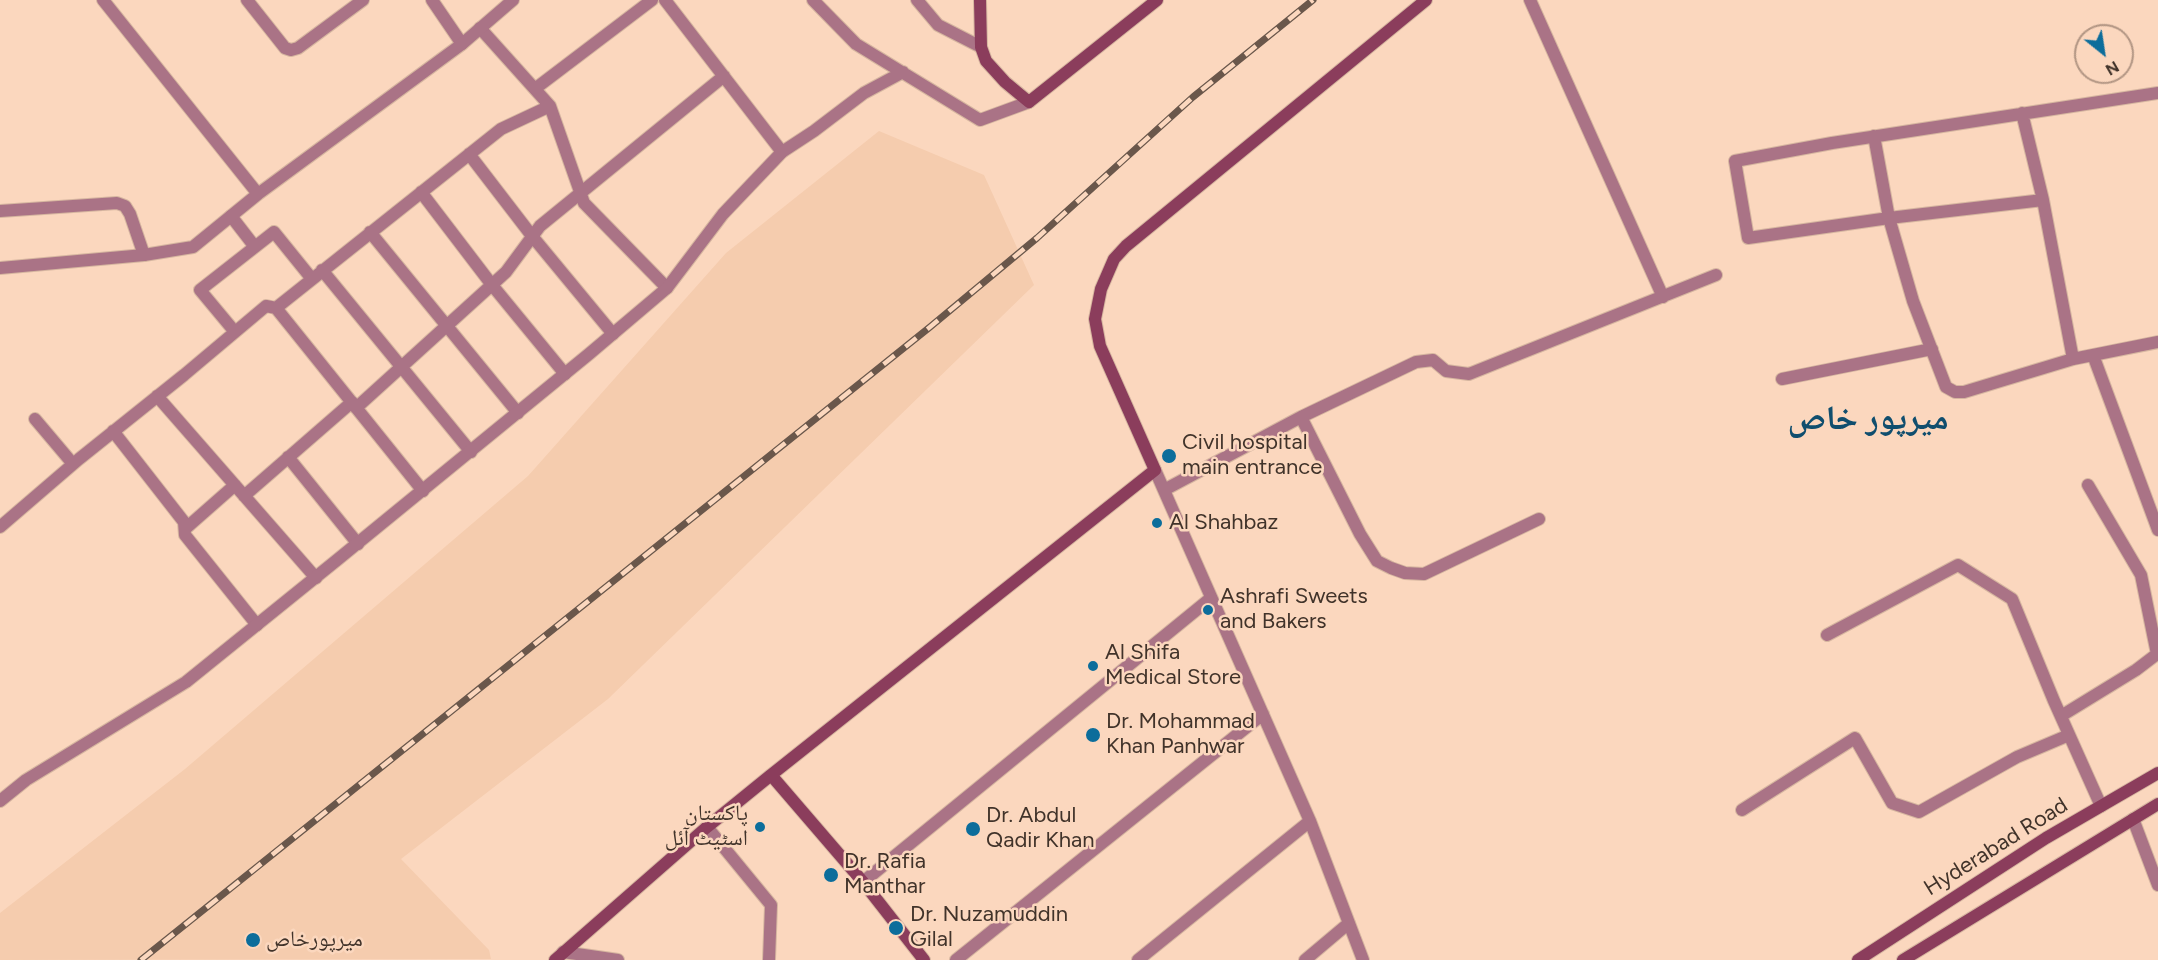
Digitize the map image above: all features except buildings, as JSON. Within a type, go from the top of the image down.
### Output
[{"type":"main road","points":[[980,0],[981,48],[986,61],[994,72],[1029,102],[1157,0]]},
{"type":"main road","points":[[559,956],[707,827],[1155,470],[1100,346],[1095,319],[1101,290],[1114,259],[1135,239],[1426,0]]},
{"type":"main road","name":"Hyderabad Road","points":[[1858,960],[2046,838],[2158,773]]},
{"type":"main road","points":[[771,775],[863,882],[924,960]]},
{"type":"main road","points":[[1903,960],[2158,804]]},
{"type":"street","points":[[103,0],[258,194]]},
{"type":"street","points":[[247,0],[285,48],[291,50],[298,48],[363,0]]},
{"type":"street","points":[[432,0],[462,44]]},
{"type":"street","points":[[0,268],[144,255],[193,247],[258,194],[462,44],[513,0]]},
{"type":"street","points":[[536,88],[652,0]]},
{"type":"street","points":[[665,0],[782,152]]},
{"type":"street","points":[[813,0],[856,44],[980,120],[1029,102]]},
{"type":"street","points":[[917,0],[938,25],[981,48]]},
{"type":"street","points":[[1530,0],[1663,297]]},
{"type":"street","points":[[480,28],[550,106],[585,203],[667,288]]},
{"type":"street","points":[[0,801],[26,780],[186,682],[316,578],[667,288],[723,214],[782,152],[864,93],[903,72]]},
{"type":"street","points":[[244,496],[288,457],[401,367],[447,327],[506,272],[540,226],[724,76]]},
{"type":"street","points":[[2043,200],[1889,218],[1748,238],[1735,161],[1874,136],[2158,93]]},
{"type":"street","points":[[276,308],[501,129],[550,106]]},
{"type":"street","points":[[2022,113],[2043,200],[2073,359]]},
{"type":"street","points":[[1874,136],[1889,218],[1913,301],[1946,387],[1955,392],[1964,392],[2073,359],[2158,342]]},
{"type":"street","points":[[469,154],[532,236],[613,334]]},
{"type":"street","points":[[421,192],[492,285],[565,374]]},
{"type":"street","points":[[0,211],[117,202],[125,206],[130,214],[144,255]]},
{"type":"street","points":[[231,216],[255,247]]},
{"type":"street","points":[[235,332],[200,290],[274,232],[312,279]]},
{"type":"street","points":[[370,232],[518,413]]},
{"type":"street","points":[[322,270],[471,452]]},
{"type":"street","points":[[1164,490],[1300,417],[1416,362],[1433,360],[1446,371],[1469,374],[1716,275]]},
{"type":"street","points":[[0,528],[73,464],[266,306],[276,308],[423,491]]},
{"type":"street","points":[[1782,379],[1932,349]]},
{"type":"street","points":[[2093,355],[2156,515],[2158,530]]},
{"type":"street","points":[[157,396],[316,578]]},
{"type":"street","points":[[1300,417],[1360,534],[1377,561],[1391,568],[1405,573],[1424,574],[1539,519]]},
{"type":"street","points":[[35,419],[73,464]]},
{"type":"street","points":[[113,431],[184,522],[185,535],[257,625]]},
{"type":"street","points":[[288,457],[358,544]]},
{"type":"street","points":[[1155,470],[1310,821],[1363,960]]},
{"type":"street","points":[[185,529],[235,485]]},
{"type":"street","points":[[2061,716],[2136,670],[2157,654],[2141,575],[2088,485]]},
{"type":"street","points":[[1827,635],[1958,565],[2012,599],[2101,806]]},
{"type":"street","points":[[863,882],[1211,598]]},
{"type":"street","points":[[957,960],[1263,714]]},
{"type":"street","points":[[1742,810],[1856,738],[1892,803],[1919,812],[2017,757],[2069,735]]},
{"type":"street","points":[[2133,819],[2158,885]]},
{"type":"street","points":[[1138,960],[1310,821]]},
{"type":"street","points":[[707,827],[771,905],[769,960]]},
{"type":"street","points":[[1305,960],[1349,923]]},
{"type":"street","points":[[559,956],[618,960]]},
{"type":"shaded area","points":[[879,131],[984,175],[1034,285],[608,699],[401,859],[489,950],[491,959],[0,960],[0,913],[185,769],[528,476],[726,253]]},
{"type":"railway","points":[[141,960],[930,327],[1037,238],[1193,97],[1313,0]]},
{"type":"place","name":"Civil hospital main entrance","points":[[1169,456]]},
{"type":"place","name":"Al Shahbaz","points":[[1157,523]]},
{"type":"place","name":"Ashrafi Sweets and Bakers","points":[[1208,610]]},
{"type":"place","name":"Al Shifa Medical Store","points":[[1093,666]]},
{"type":"place","name":"Dr. Mohammad Khan Panhwar","points":[[1093,735]]},
{"type":"place","name":"پاکستان اسٹیٹ آئل","points":[[760,827]]},
{"type":"place","name":"Dr. Abdul Qadir Khan","points":[[973,829]]},
{"type":"place","name":"Dr. Rafia Manthar","points":[[831,875]]},
{"type":"place","name":"Dr. Nuzamuddin Gilal","points":[[896,928]]},
{"type":"place","name":"ميرپورخاص","points":[[253,940]]},
{"type":"district","name":"میرپور خاص","points":[[1868,419]]}]
